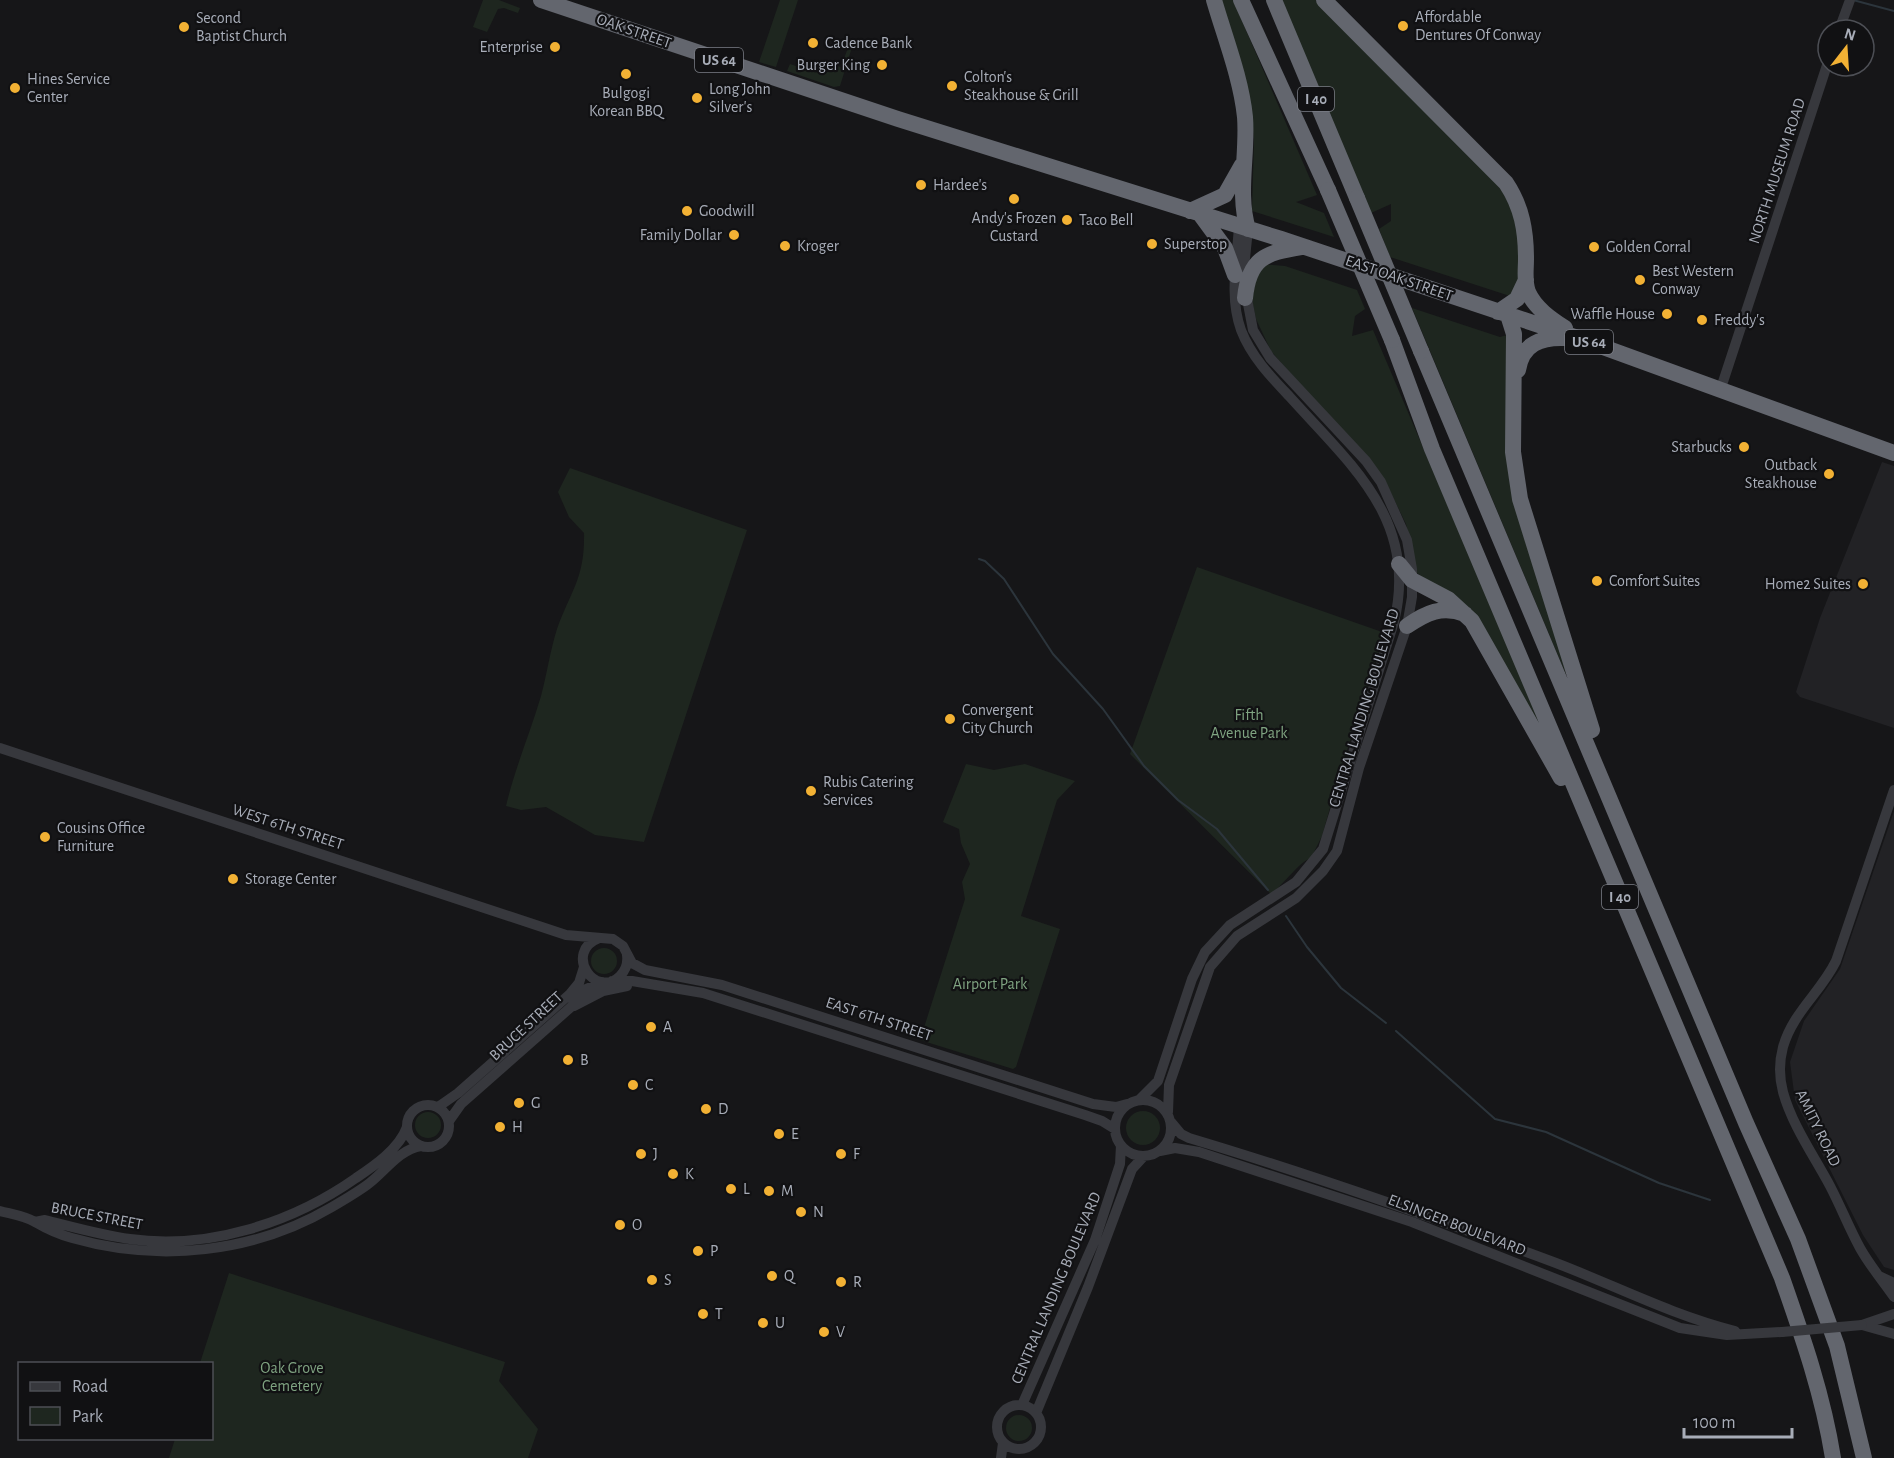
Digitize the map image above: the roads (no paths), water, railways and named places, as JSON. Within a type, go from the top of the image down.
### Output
[{"type":"highway","name":"OAK STREET","points":[[541,0],[898,119]]},
{"type":"highway","points":[[1214,0],[1242,102],[1245,159],[1244,227]]},
{"type":"highway","name":"I 40","points":[[1241,0],[1328,190],[1392,340],[1437,460],[1594,837],[1782,1278],[1822,1401],[1833,1458]]},
{"type":"highway","name":"I 40","points":[[1274,0],[1746,1123],[1798,1239],[1837,1346],[1864,1458]]},
{"type":"highway","points":[[1324,0],[1506,183],[1517,203],[1525,227],[1526,280],[1529,293],[1543,312],[1581,339]]},
{"type":"highway","name":"EAST OAK STREET","points":[[898,119],[1303,246],[1581,339],[1894,453]]},
{"type":"highway","points":[[1235,274],[1225,248],[1195,212],[1226,195],[1245,159]]},
{"type":"highway","points":[[1245,298],[1247,283],[1257,263],[1279,251],[1303,246]]},
{"type":"highway","points":[[1526,280],[1517,299],[1503,313],[1514,334],[1514,467],[1520,499],[1594,734],[1602,778]]},
{"type":"highway","points":[[1514,403],[1519,363],[1528,346],[1553,338],[1581,339]]},
{"type":"highway","points":[[1399,564],[1412,580],[1448,598],[1472,621],[1594,837]]},
{"type":"highway","points":[[1407,626],[1424,615],[1441,610],[1461,612],[1472,621]]},
{"type":"street","points":[[1843,18],[1849,2]]},
{"type":"street","name":"NORTH MUSEUM ROAD","points":[[1720,391],[1823,78]]},
{"type":"street","name":"CENTRAL LANDING BOULEVARD","points":[[1140,1099],[1158,1081],[1192,979],[1205,952],[1230,925],[1296,882],[1315,860],[1327,840],[1350,756],[1394,622],[1400,582],[1399,564],[1391,527],[1365,480],[1253,353],[1238,320],[1235,274],[1244,227]]},
{"type":"street","name":"CENTRAL LANDING BOULEVARD","points":[[1170,1117],[1169,1085],[1210,967],[1237,936],[1296,898],[1323,871],[1336,851],[1359,768],[1407,626],[1412,580],[1406,534],[1381,482],[1366,461],[1269,358],[1253,330],[1245,298],[1243,278],[1244,227]]},
{"type":"street","name":"WEST 6TH STREET","points":[[0,748],[566,935],[602,938]]},
{"type":"street","name":"AMITY ROAD","points":[[1894,790],[1836,961],[1826,980],[1805,1003],[1789,1029],[1780,1066],[1783,1091],[1793,1118],[1842,1207],[1861,1249],[1894,1297]]},
{"type":"street","points":[[566,935],[583,955]]},
{"type":"street","points":[[602,938],[618,942],[627,953],[625,970],[607,981],[591,977],[584,967],[583,955],[590,943],[602,938]]},
{"type":"street","name":"EAST 6TH STREET","points":[[627,953],[632,963],[645,970],[722,985],[1093,1104],[1116,1107],[1127,1104]]},
{"type":"street","name":"BRUCE STREET","points":[[438,1107],[458,1093],[570,994],[579,983],[584,967]]},
{"type":"street","name":"EAST 6TH STREET","points":[[607,981],[652,984],[719,998],[1102,1120],[1115,1129]]},
{"type":"street","name":"BRUCE STREET","points":[[449,1121],[461,1104],[571,1007],[586,989],[607,981]]},
{"type":"street","points":[[571,1007],[613,988],[652,984]]},
{"type":"street","points":[[1140,1099],[1159,1103],[1170,1117],[1170,1138],[1160,1151],[1144,1156],[1127,1151],[1121,1145],[1115,1129],[1120,1111],[1127,1104],[1140,1099]]},
{"type":"street","points":[[428,1105],[438,1107],[445,1112],[449,1121],[448,1134],[443,1142],[430,1147],[421,1146],[413,1141],[407,1127],[409,1118],[415,1110],[428,1105]]},
{"type":"street","name":"ELSINGER BOULEVARD","points":[[1170,1117],[1181,1134],[1189,1138],[1448,1223],[1583,1274],[1683,1316],[1741,1332]]},
{"type":"street","name":"BRUCE STREET","points":[[35,1222],[45,1220],[106,1235],[155,1241],[184,1240],[236,1233],[284,1218],[345,1186],[394,1147],[407,1127]]},
{"type":"street","name":"CENTRAL LANDING BOULEVARD","points":[[1022,1405],[1095,1240],[1120,1164],[1121,1145]]},
{"type":"street","name":"BRUCE STREET","points":[[0,1211],[35,1222],[43,1229],[71,1238],[118,1248],[202,1250],[264,1237],[314,1217],[366,1186],[407,1150],[421,1146]]},
{"type":"street","name":"ELSINGER BOULEVARD","points":[[1160,1151],[1175,1148],[1199,1152],[1445,1236],[1680,1328],[1713,1334],[1782,1332],[1862,1325],[1894,1314]]},
{"type":"street","name":"CENTRAL LANDING BOULEVARD","points":[[1036,1413],[1092,1277],[1132,1169],[1144,1156]]},
{"type":"street","points":[[1445,1236],[1448,1223]]},
{"type":"street","points":[[155,1241],[192,1244],[202,1250],[207,1243],[234,1237],[236,1233]]},
{"type":"street","points":[[1515,1262],[1531,1264],[1565,1277],[1583,1274]]},
{"type":"street","points":[[1879,1276],[1894,1283]]},
{"type":"street","name":"ELSINGER BOULEVARD","points":[[1862,1325],[1894,1334]]},
{"type":"street","name":"CENTRAL LANDING BOULEVARD","points":[[1022,1405],[1036,1413],[1041,1423],[1040,1437],[1035,1443],[1020,1454],[1003,1443],[997,1430],[999,1417],[1009,1408],[1022,1405]]},
{"type":"street","name":"CENTRAL LANDING BOULEVARD","points":[[1001,1458],[1003,1443]]},
{"type":"waterway","points":[[1853,0],[1894,11]]},
{"type":"waterway","points":[[979,559],[985,561],[1004,579],[1053,654],[1103,709],[1144,766],[1178,800],[1217,829],[1268,890]]},
{"type":"waterway","points":[[1286,916],[1307,947],[1341,988],[1386,1023]]},
{"type":"waterway","points":[[1396,1031],[1495,1119],[1546,1132],[1659,1183],[1710,1200]]},
{"type":"place","name":"Affordable Dentures Of Conway","points":[[1403,26]]},
{"type":"place","name":"Second Baptist Church","points":[[184,27]]},
{"type":"place","name":"Cadence Bank","points":[[813,43]]},
{"type":"place","name":"Enterprise","points":[[555,47]]},
{"type":"place","name":"Burger King","points":[[882,65]]},
{"type":"place","name":"Bulgogi Korean BBQ","points":[[626,74]]},
{"type":"place","name":"Colton's Steakhouse & Grill","points":[[952,86]]},
{"type":"place","name":"Hines Service Center","points":[[15,88]]},
{"type":"place","name":"Long John Silver's","points":[[697,98]]},
{"type":"place","name":"Hardee's","points":[[921,185]]},
{"type":"place","name":"Andy's Frozen Custard","points":[[1014,199]]},
{"type":"place","name":"Goodwill","points":[[687,211]]},
{"type":"place","name":"Taco Bell","points":[[1067,220]]},
{"type":"place","name":"Family Dollar","points":[[734,235]]},
{"type":"place","name":"Superstop","points":[[1152,244]]},
{"type":"place","name":"Kroger","points":[[785,246]]},
{"type":"place","name":"Golden Corral","points":[[1594,247]]},
{"type":"place","name":"Best Western Conway","points":[[1640,280]]},
{"type":"place","name":"Waffle House","points":[[1667,314]]},
{"type":"place","name":"Freddy's","points":[[1702,320]]},
{"type":"place","name":"Starbucks","points":[[1744,447]]},
{"type":"place","name":"Outback Steakhouse","points":[[1829,474]]},
{"type":"place","name":"Comfort Suites","points":[[1597,581]]},
{"type":"place","name":"Home2 Suites","points":[[1863,584]]},
{"type":"place","name":"Convergent City Church","points":[[950,719]]},
{"type":"place","name":"Rubis Catering Services","points":[[811,791]]},
{"type":"place","name":"Cousins Office Furniture","points":[[45,837]]},
{"type":"place","name":"Storage Center","points":[[233,879]]},
{"type":"place","name":"A","points":[[651,1027]]},
{"type":"place","name":"B","points":[[568,1060]]},
{"type":"place","name":"C","points":[[633,1085]]},
{"type":"place","name":"G","points":[[519,1103]]},
{"type":"place","name":"D","points":[[706,1109]]},
{"type":"place","name":"H","points":[[500,1127]]},
{"type":"place","name":"E","points":[[779,1134]]},
{"type":"place","name":"J","points":[[641,1154]]},
{"type":"place","name":"F","points":[[841,1154]]},
{"type":"place","name":"K","points":[[673,1174]]},
{"type":"place","name":"L","points":[[731,1189]]},
{"type":"place","name":"M","points":[[769,1191]]},
{"type":"place","name":"N","points":[[801,1212]]},
{"type":"place","name":"O","points":[[620,1225]]},
{"type":"place","name":"P","points":[[698,1251]]},
{"type":"place","name":"Q","points":[[772,1276]]},
{"type":"place","name":"S","points":[[652,1280]]},
{"type":"place","name":"R","points":[[841,1282]]},
{"type":"place","name":"T","points":[[703,1314]]},
{"type":"place","name":"U","points":[[763,1323]]},
{"type":"place","name":"V","points":[[824,1332]]},
{"type":"park label","name":"Fifth Avenue Park","points":[[1249,724]]},
{"type":"park label","name":"Airport Park","points":[[990,984]]},
{"type":"park label","name":"Oak Grove Cemetery","points":[[292,1377]]}]
